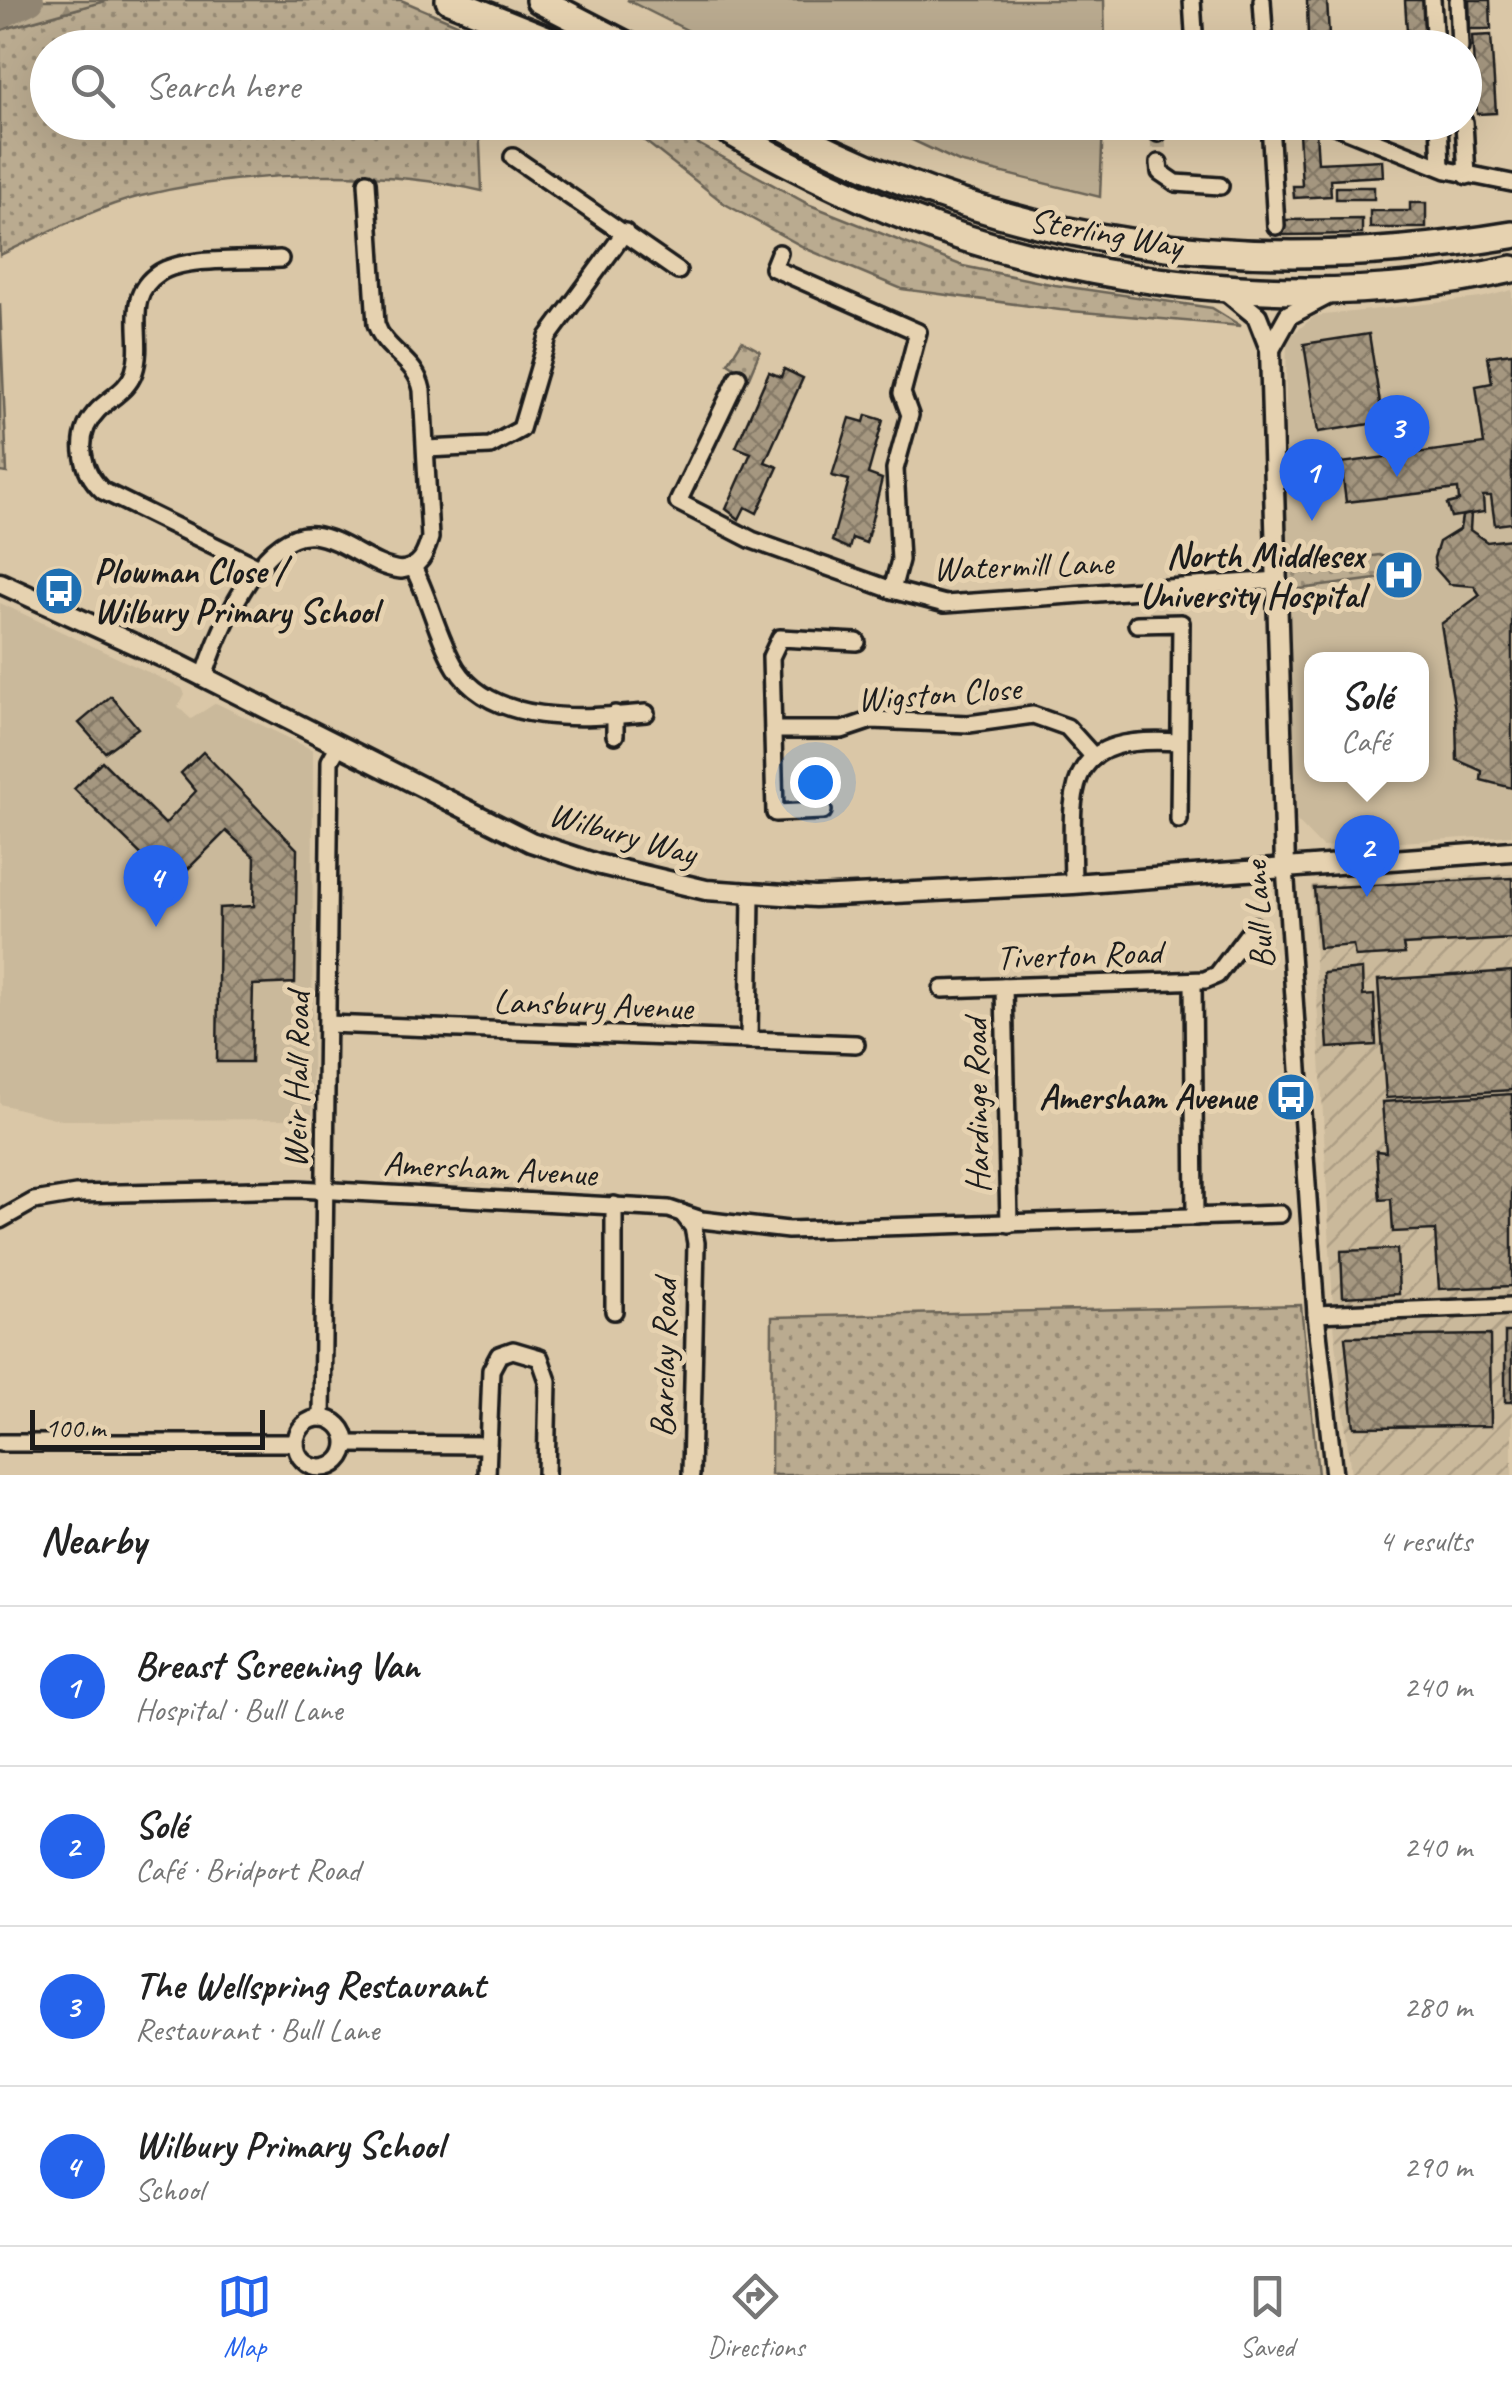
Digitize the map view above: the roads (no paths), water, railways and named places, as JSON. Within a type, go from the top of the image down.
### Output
[{"type":"highway","points":[[449,0],[524,30]]},
{"type":"highway","points":[[490,0],[546,30]]},
{"type":"highway","points":[[540,0],[599,30]]},
{"type":"highway","points":[[560,0],[607,30]]},
{"type":"highway","name":"Sterling Way","points":[[747,140],[857,198],[964,238],[1063,264],[1219,286],[1343,289],[1447,281],[1512,269]]},
{"type":"highway","name":"Sterling Way","points":[[811,140],[884,175],[949,200],[1077,234],[1152,247],[1254,256],[1357,256],[1512,235]]},
{"type":"street","points":[[1192,0],[1194,30]]},
{"type":"street","points":[[1262,0],[1264,30]]},
{"type":"street","points":[[1432,0],[1434,30]]},
{"type":"street","points":[[1458,0],[1459,30]]},
{"type":"street","points":[[1271,140],[1276,226]]},
{"type":"street","points":[[1373,140],[1467,176],[1512,183]]},
{"type":"street","points":[[1439,140],[1441,167]]},
{"type":"street","points":[[1465,140],[1467,176]]},
{"type":"street","points":[[512,158],[678,271]]},
{"type":"street","points":[[1159,163],[1160,172],[1176,184],[1220,186]]},
{"type":"street","points":[[204,678],[225,624],[258,567],[288,541],[306,535],[334,542],[393,570],[413,567],[424,557],[430,538],[420,378],[380,336],[376,324],[367,182]]},
{"type":"street","points":[[426,449],[490,446],[521,429],[548,337],[624,232]]},
{"type":"street","name":"Watermill Lane","points":[[779,253],[773,268],[918,332],[902,393],[910,415],[895,469],[900,551],[892,590]]},
{"type":"street","points":[[258,567],[103,491],[90,480],[82,454],[90,420],[127,386],[134,374],[135,310],[149,281],[163,270],[185,264],[280,259]]},
{"type":"street","points":[[1219,286],[1257,316],[1270,349]]},
{"type":"street","points":[[1270,349],[1290,315],[1343,289]]},
{"type":"street","name":"Bull Lane","points":[[1270,349],[1286,867],[1316,1314],[1334,1475]]},
{"type":"street","name":"Watermill Lane","points":[[738,377],[678,502],[752,540],[892,590],[945,604],[1278,580]]},
{"type":"street","points":[[413,567],[470,684],[517,710],[555,715],[646,712]]},
{"type":"street","name":"Wilbury Way","points":[[0,583],[204,678],[531,842],[667,882],[751,895],[816,897],[1073,884],[1512,851]]},
{"type":"street","points":[[1136,624],[1180,623],[1179,820]]},
{"type":"street","name":"Wigston Close","points":[[823,811],[775,812],[771,656],[780,638],[856,642]]},
{"type":"street","points":[[615,714],[616,735]]},
{"type":"street","name":"Wigston Close","points":[[773,730],[842,730],[872,720],[969,724],[1033,716],[1067,727],[1094,757]]},
{"type":"street","points":[[1073,884],[1077,778],[1094,757],[1126,739],[1178,742]]},
{"type":"street","name":"Weir Hall Road","points":[[322,1418],[330,761],[338,745]]},
{"type":"street","points":[[749,1040],[751,895]]},
{"type":"street","name":"Tiverton Road","points":[[1192,1015],[1202,992],[1254,926]]},
{"type":"street","name":"Tiverton Road","points":[[942,989],[1193,981],[1216,976]]},
{"type":"street","points":[[1193,981],[1196,1217]]},
{"type":"street","name":"Hardinge Road","points":[[1004,987],[1009,1224]]},
{"type":"street","name":"Lansbury Avenue","points":[[327,1024],[856,1044]]},
{"type":"street","name":"Amersham Avenue","points":[[0,1220],[34,1201],[76,1194],[324,1190],[614,1205],[680,1211],[730,1224],[788,1230],[1280,1214]]},
{"type":"street","points":[[614,1205],[614,1311]]},
{"type":"street","name":"Barclay Road","points":[[680,1211],[693,1227],[696,1243],[690,1475]]},
{"type":"street","name":"Barclay Road","points":[[696,1243],[704,1229],[730,1224]]},
{"type":"street","points":[[1316,1314],[1512,1306]]},
{"type":"street","points":[[487,1475],[493,1363],[506,1351],[530,1352],[540,1358],[547,1374],[546,1475]]},
{"type":"street","points":[[322,1418],[338,1424],[347,1444],[340,1461],[321,1472],[304,1462],[296,1443],[302,1426],[322,1418]]},
{"type":"street","points":[[0,1444],[296,1443]]},
{"type":"street","points":[[347,1444],[486,1445]]},
{"type":"waterway","points":[[0,15],[30,0]]},
{"type":"tunnel","points":[[1158,140],[1159,163]]},
{"type":"place","name":"The Wellspring Restaurant","points":[[1397,477]]},
{"type":"place","name":"Breast Screening Van","points":[[1312,521]]},
{"type":"place","name":"North Middlesex University Hospital","points":[[1399,575]]},
{"type":"place","name":"Plowman Close / Wilbury Primary School","points":[[59,591]]},
{"type":"place","name":"Solé","points":[[1367,897]]},
{"type":"place","name":"Wilbury Primary School","points":[[156,927]]},
{"type":"place","name":"Amersham Avenue","points":[[1291,1097]]}]
